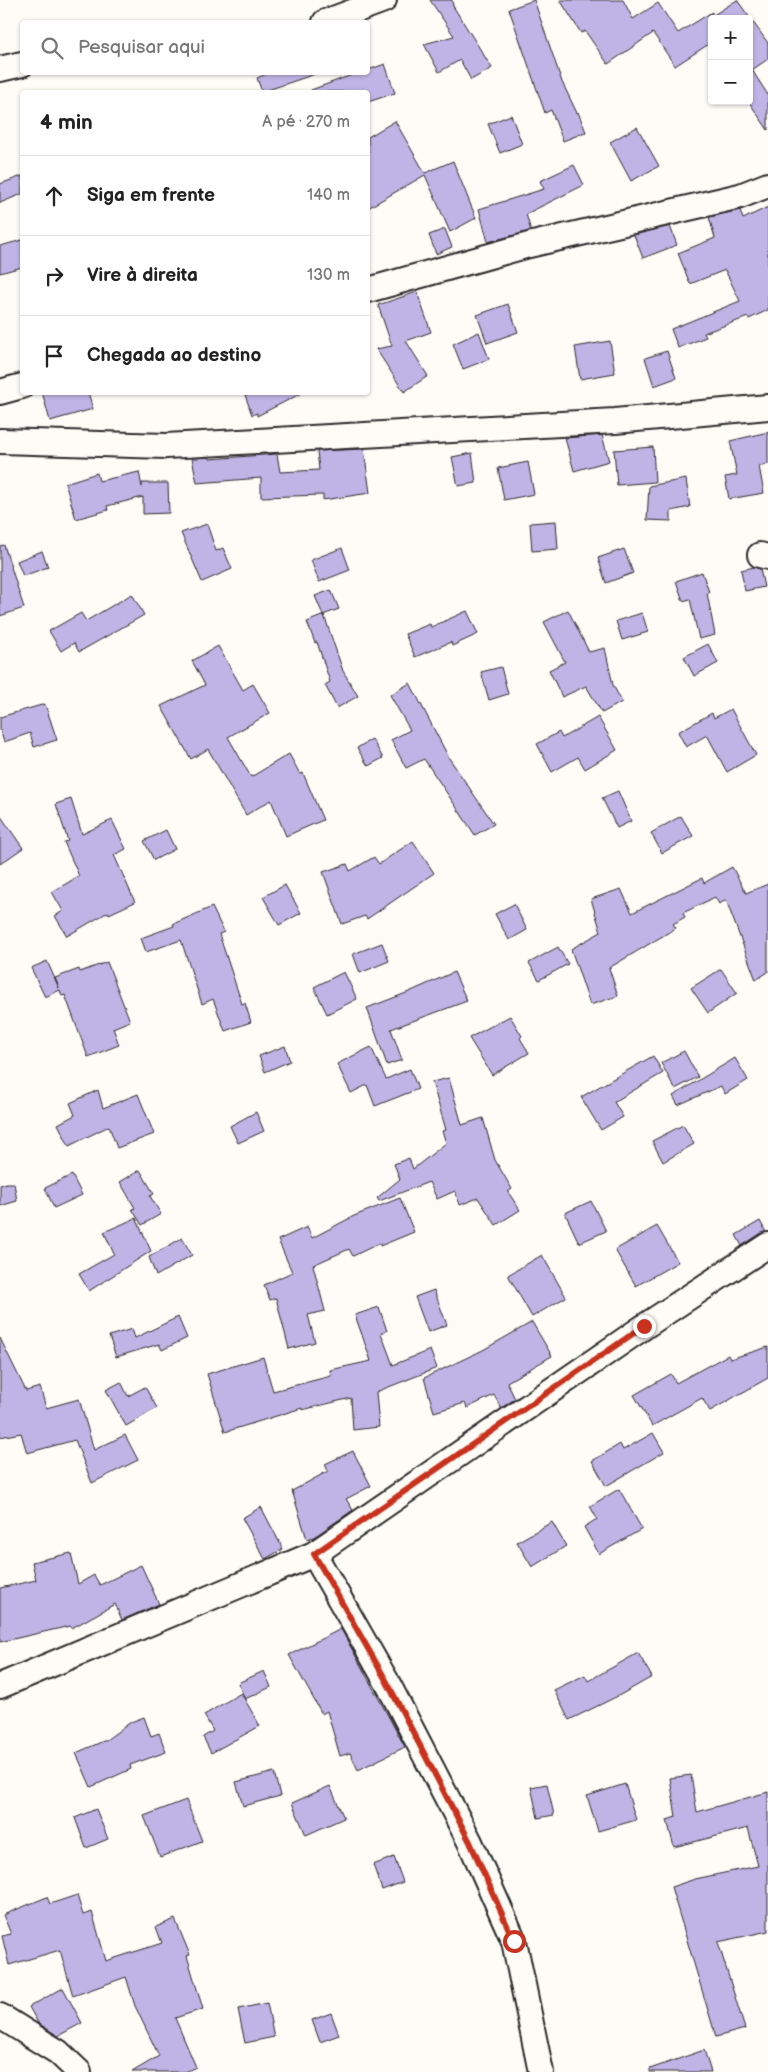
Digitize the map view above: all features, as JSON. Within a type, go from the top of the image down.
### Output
[{"type":"street","points":[[330,20],[384,0]]},
{"type":"street","points":[[0,69],[20,64]]},
{"type":"street","points":[[370,289],[529,245],[740,196],[768,185]]},
{"type":"street","points":[[0,392],[20,387]]},
{"type":"street","points":[[0,441],[166,446],[615,421],[768,407]]},
{"type":"street","points":[[1,1682],[314,1554],[644,1326],[768,1245]]},
{"type":"street","points":[[314,1554],[387,1682],[470,1842],[514,1941],[541,2072]]},
{"type":"street","points":[[0,2016],[58,2052],[79,2072]]},
{"type":"building","points":[[430,0],[452,0],[453,6],[492,68],[471,80],[460,60],[439,72],[424,44],[454,36]]},
{"type":"building","points":[[534,0],[562,82],[586,132],[563,141],[551,110],[545,113],[509,9]]},
{"type":"building","points":[[560,0],[623,0],[633,19],[658,3],[678,33],[712,12],[712,15],[708,15],[708,45],[675,66],[653,33],[608,64],[585,31],[581,33]]},
{"type":"building","points":[[737,0],[748,15],[714,15]]},
{"type":"building","points":[[753,22],[768,43],[768,59],[753,69]]},
{"type":"building","points":[[385,64],[395,93],[370,101],[370,90],[311,90],[352,75],[370,75],[370,69]]},
{"type":"building","points":[[753,72],[768,95],[768,130],[751,105],[753,105]]},
{"type":"building","points":[[264,75],[312,75],[268,90],[261,90],[257,78]]},
{"type":"building","points":[[511,115],[522,144],[500,153],[488,124]]},
{"type":"building","points":[[395,121],[425,173],[453,161],[476,218],[450,232],[425,175],[370,207],[370,136]]},
{"type":"building","points":[[637,127],[659,166],[631,181],[610,142]]},
{"type":"building","points":[[574,165],[584,185],[526,214],[531,231],[488,242],[479,209],[544,189],[540,181]]},
{"type":"building","points":[[20,177],[20,195],[0,203],[0,184]]},
{"type":"building","points":[[768,207],[768,310],[749,319],[748,317],[704,333],[706,337],[678,348],[671,329],[740,301],[725,270],[690,284],[678,253],[715,238],[709,217],[740,210],[743,219]]},
{"type":"building","points":[[670,226],[677,245],[643,258],[634,235]]},
{"type":"building","points":[[445,229],[452,247],[436,254],[429,235]]},
{"type":"building","points":[[20,241],[20,268],[0,273],[0,246]]},
{"type":"building","points":[[417,292],[431,332],[406,341],[428,376],[404,392],[376,349],[392,346],[378,305]]},
{"type":"building","points":[[508,304],[518,332],[487,343],[477,315]]},
{"type":"building","points":[[479,332],[489,359],[463,369],[453,344]]},
{"type":"building","points":[[610,341],[615,373],[580,379],[575,347]]},
{"type":"building","points":[[667,351],[676,378],[654,386],[645,358]]},
{"type":"building","points":[[43,395],[89,395],[93,409],[50,421]]},
{"type":"building","points":[[245,395],[298,395],[257,416],[257,413],[252,415]]},
{"type":"building","points":[[768,432],[768,464],[759,466],[764,493],[729,499],[725,477],[737,475],[730,441]]},
{"type":"building","points":[[602,435],[609,461],[574,471],[565,438]]},
{"type":"building","points":[[653,447],[655,482],[617,485],[614,450]]},
{"type":"building","points":[[364,449],[370,493],[323,500],[323,495],[261,497],[261,478],[197,483],[192,458],[209,457],[210,459],[277,454],[280,472],[319,470],[317,451]]},
{"type":"building","points":[[472,453],[476,483],[458,486],[452,457]]},
{"type":"building","points":[[528,462],[534,494],[504,500],[498,468]]},
{"type":"building","points":[[139,472],[142,487],[142,483],[168,483],[169,513],[143,514],[143,497],[107,506],[108,510],[76,519],[65,483],[97,473],[99,481]]},
{"type":"building","points":[[686,479],[690,507],[671,511],[671,521],[647,520],[649,486]]},
{"type":"building","points":[[556,521],[558,549],[532,551],[530,523]]},
{"type":"building","points":[[207,524],[216,551],[223,548],[232,569],[202,582],[181,533]]},
{"type":"building","points":[[4,545],[24,608],[0,616],[0,546]]},
{"type":"building","points":[[342,548],[350,570],[319,582],[311,560]]},
{"type":"building","points":[[624,549],[633,573],[606,583],[598,558]]},
{"type":"building","points":[[42,551],[48,567],[23,576],[17,561]]},
{"type":"building","points":[[754,567],[760,569],[764,587],[745,591],[741,570]]},
{"type":"building","points":[[702,572],[709,592],[707,593],[715,635],[699,639],[690,599],[683,601],[676,581]]},
{"type":"building","points":[[331,590],[339,609],[323,615],[315,596]]},
{"type":"building","points":[[132,594],[144,615],[79,652],[74,643],[61,651],[49,631],[81,613],[86,621]]},
{"type":"building","points":[[568,610],[589,652],[605,648],[613,685],[622,702],[602,713],[586,686],[562,697],[549,670],[565,662],[544,622]]},
{"type":"building","points":[[467,611],[478,634],[452,646],[451,642],[415,657],[405,634],[430,624],[431,627]]},
{"type":"building","points":[[642,613],[648,632],[622,640],[616,621]]},
{"type":"building","points":[[324,615],[343,671],[358,696],[337,708],[325,685],[330,682],[317,642],[315,643],[307,622]]},
{"type":"building","points":[[708,644],[718,663],[694,676],[684,657]]},
{"type":"building","points":[[218,646],[243,690],[253,684],[270,713],[228,737],[251,777],[289,754],[300,774],[303,773],[323,820],[286,836],[271,800],[246,815],[208,749],[191,759],[161,706],[205,685],[192,661]]},
{"type":"building","points":[[501,667],[508,694],[489,700],[481,672]]},
{"type":"building","points":[[410,683],[449,758],[494,824],[475,835],[424,759],[406,768],[391,740],[410,730],[390,695]]},
{"type":"building","points":[[45,704],[57,740],[34,747],[30,733],[4,742],[0,730],[0,717]]},
{"type":"building","points":[[731,709],[756,755],[727,772],[707,735],[686,747],[678,732],[712,713],[714,718]]},
{"type":"building","points":[[598,717],[617,750],[585,769],[578,757],[552,772],[537,744],[559,732],[562,738]]},
{"type":"building","points":[[372,739],[383,758],[368,766],[357,748]]},
{"type":"building","points":[[618,791],[631,821],[617,828],[602,798]]},
{"type":"building","points":[[71,799],[82,834],[112,820],[126,849],[114,855],[135,902],[109,914],[108,912],[67,936],[55,916],[63,911],[52,892],[79,876],[64,842],[68,841],[56,804]]},
{"type":"building","points":[[0,815],[23,848],[0,864]]},
{"type":"building","points":[[681,816],[693,836],[662,853],[651,833]]},
{"type":"building","points":[[166,830],[175,849],[154,860],[144,841]]},
{"type":"building","points":[[413,841],[434,873],[367,919],[365,916],[342,924],[323,872],[347,864],[350,871],[374,857],[379,864]]},
{"type":"building","points":[[732,867],[746,893],[768,884],[768,972],[756,980],[726,900],[719,904],[715,897],[683,913],[685,917],[673,924],[676,928],[609,968],[618,996],[590,1005],[571,949],[601,932],[591,899],[621,889],[632,913],[702,878],[704,883]]},
{"type":"building","points":[[285,885],[301,913],[279,925],[263,897]]},
{"type":"building","points":[[514,904],[527,930],[509,940],[495,914]]},
{"type":"building","points":[[212,907],[224,932],[219,934],[242,1004],[245,1003],[251,1022],[225,1031],[213,999],[202,1004],[181,940],[146,952],[141,938],[174,926],[173,924]]},
{"type":"building","points":[[382,943],[389,961],[360,973],[353,954]]},
{"type":"building","points":[[558,947],[568,964],[539,980],[529,963]]},
{"type":"building","points":[[47,961],[59,988],[55,978],[79,969],[80,972],[107,962],[130,1021],[113,1028],[119,1045],[88,1057],[65,995],[62,996],[60,990],[45,997],[31,968]]},
{"type":"building","points":[[721,969],[737,993],[708,1013],[691,988]]},
{"type":"building","points":[[344,972],[357,999],[327,1014],[314,987]]},
{"type":"building","points":[[454,972],[467,1001],[391,1029],[402,1060],[387,1065],[367,1008]]},
{"type":"building","points":[[510,1016],[522,1036],[520,1038],[529,1053],[492,1075],[469,1038]]},
{"type":"building","points":[[285,1046],[290,1061],[265,1072],[259,1056]]},
{"type":"building","points":[[371,1047],[386,1079],[410,1069],[418,1089],[375,1106],[367,1085],[351,1093],[337,1064]]},
{"type":"building","points":[[684,1051],[698,1077],[675,1089],[661,1063]]},
{"type":"building","points":[[653,1056],[663,1073],[614,1102],[623,1117],[601,1130],[581,1097]]},
{"type":"building","points":[[735,1058],[748,1080],[725,1094],[721,1086],[678,1105],[673,1096]]},
{"type":"building","points":[[449,1078],[462,1125],[483,1118],[495,1160],[512,1189],[508,1192],[520,1210],[496,1225],[478,1198],[460,1205],[455,1191],[437,1199],[429,1182],[379,1201],[377,1198],[400,1179],[394,1164],[409,1158],[413,1169],[446,1143],[442,1131],[446,1130],[432,1082]]},
{"type":"building","points":[[98,1090],[103,1108],[138,1094],[154,1134],[117,1148],[109,1126],[69,1146],[58,1124],[75,1115],[70,1103]]},
{"type":"building","points":[[256,1112],[264,1131],[238,1143],[230,1126]]},
{"type":"building","points":[[683,1125],[694,1144],[663,1162],[652,1141]]},
{"type":"building","points":[[140,1170],[154,1194],[150,1196],[161,1214],[142,1225],[132,1209],[135,1208],[120,1182]]},
{"type":"building","points":[[72,1175],[82,1195],[54,1208],[45,1188]]},
{"type":"building","points":[[14,1183],[17,1201],[0,1206],[0,1185]]},
{"type":"building","points":[[400,1198],[414,1232],[380,1246],[380,1243],[353,1256],[349,1249],[313,1265],[325,1311],[308,1315],[315,1342],[289,1349],[276,1298],[270,1300],[264,1285],[292,1272],[278,1240],[307,1227],[312,1238],[354,1216]]},
{"type":"building","points":[[591,1201],[606,1231],[579,1243],[565,1213]]},
{"type":"building","points":[[136,1218],[151,1251],[89,1291],[79,1274],[114,1254],[104,1232]]},
{"type":"building","points":[[760,1221],[766,1232],[742,1246],[736,1235]]},
{"type":"building","points":[[657,1226],[678,1262],[636,1286],[615,1250]]},
{"type":"building","points":[[182,1238],[192,1255],[156,1276],[149,1257]]},
{"type":"building","points":[[542,1255],[566,1297],[532,1317],[508,1275]]},
{"type":"building","points":[[434,1290],[447,1325],[428,1332],[415,1297]]},
{"type":"building","points":[[379,1307],[387,1331],[381,1333],[393,1365],[430,1350],[437,1368],[376,1392],[379,1427],[353,1430],[351,1398],[302,1410],[302,1408],[225,1432],[207,1374],[263,1357],[273,1391],[331,1376],[330,1370],[371,1361],[355,1315]]},
{"type":"building","points":[[178,1317],[187,1338],[162,1350],[159,1344],[116,1357],[109,1336],[132,1329],[135,1338]]},
{"type":"building","points":[[532,1322],[552,1356],[507,1382],[515,1399],[501,1408],[494,1395],[467,1408],[465,1403],[434,1412],[424,1378],[483,1350]]},
{"type":"building","points":[[0,1338],[26,1391],[40,1387],[46,1408],[79,1399],[94,1450],[125,1435],[138,1460],[92,1483],[75,1440],[27,1453],[21,1433],[0,1437]]},
{"type":"building","points":[[768,1347],[768,1378],[710,1411],[702,1398],[652,1426],[634,1395],[671,1374],[676,1383],[728,1355],[730,1359]]},
{"type":"building","points":[[121,1382],[128,1396],[145,1387],[157,1408],[126,1426],[106,1390]]},
{"type":"building","points":[[653,1433],[664,1452],[606,1486],[592,1461],[620,1444],[623,1450]]},
{"type":"building","points":[[353,1451],[371,1486],[346,1499],[353,1510],[314,1537],[307,1539],[292,1491],[328,1471],[325,1464]]},
{"type":"building","points":[[619,1489],[642,1529],[599,1554],[584,1527],[597,1519],[590,1506]]},
{"type":"building","points":[[261,1507],[283,1549],[265,1559],[242,1518]]},
{"type":"building","points":[[552,1522],[566,1546],[532,1567],[517,1542]]},
{"type":"building","points":[[71,1553],[78,1584],[94,1575],[100,1585],[141,1565],[159,1604],[122,1620],[115,1604],[72,1628],[70,1626],[0,1642],[0,1588],[36,1580],[32,1562]]},
{"type":"building","points":[[341,1629],[405,1747],[358,1770],[350,1753],[340,1756],[327,1711],[322,1714],[289,1655]]},
{"type":"building","points":[[638,1653],[652,1677],[569,1720],[554,1690],[585,1675],[588,1681]]},
{"type":"building","points":[[264,1671],[271,1687],[245,1699],[238,1683]]},
{"type":"building","points":[[241,1693],[260,1726],[211,1753],[203,1737],[213,1731],[204,1715]]},
{"type":"building","points":[[144,1717],[151,1736],[159,1733],[166,1752],[130,1765],[131,1769],[91,1787],[76,1753],[106,1740],[131,1722]]},
{"type":"building","points":[[274,1772],[280,1796],[243,1806],[236,1782]]},
{"type":"building","points":[[691,1775],[697,1812],[768,1792],[768,1931],[718,1942],[745,2029],[716,2037],[671,1887],[695,1879],[758,1866],[748,1828],[674,1847],[667,1820],[676,1817],[670,1778]]},
{"type":"building","points":[[547,1784],[554,1815],[538,1818],[531,1787]]},
{"type":"building","points":[[625,1784],[636,1820],[598,1831],[587,1796]]},
{"type":"building","points":[[330,1786],[344,1818],[306,1835],[292,1803]]},
{"type":"building","points":[[186,1800],[202,1841],[160,1857],[144,1816]]},
{"type":"building","points":[[96,1809],[108,1839],[86,1848],[75,1818]]},
{"type":"building","points":[[394,1857],[403,1882],[382,1890],[373,1865]]},
{"type":"building","points":[[77,1895],[83,1915],[92,1912],[106,1961],[162,1943],[156,1927],[175,1919],[190,1955],[187,1956],[203,2009],[175,2018],[196,2067],[185,2072],[132,2072],[159,2056],[135,2006],[126,1977],[73,1996],[60,1950],[9,1965],[2,1936],[11,1934],[3,1915],[47,1897],[50,1904]]},
{"type":"building","points":[[63,1988],[82,2023],[58,2036],[38,2023],[29,2007]]},
{"type":"building","points":[[267,2003],[274,2037],[245,2043],[238,2009]]},
{"type":"building","points":[[331,2013],[339,2035],[320,2042],[312,2020]]},
{"type":"building","points":[[704,2050],[711,2072],[650,2072],[650,2069]]},
{"type":"route","points":[[514,1941],[470,1842],[387,1682],[314,1554],[644,1326]]}]
